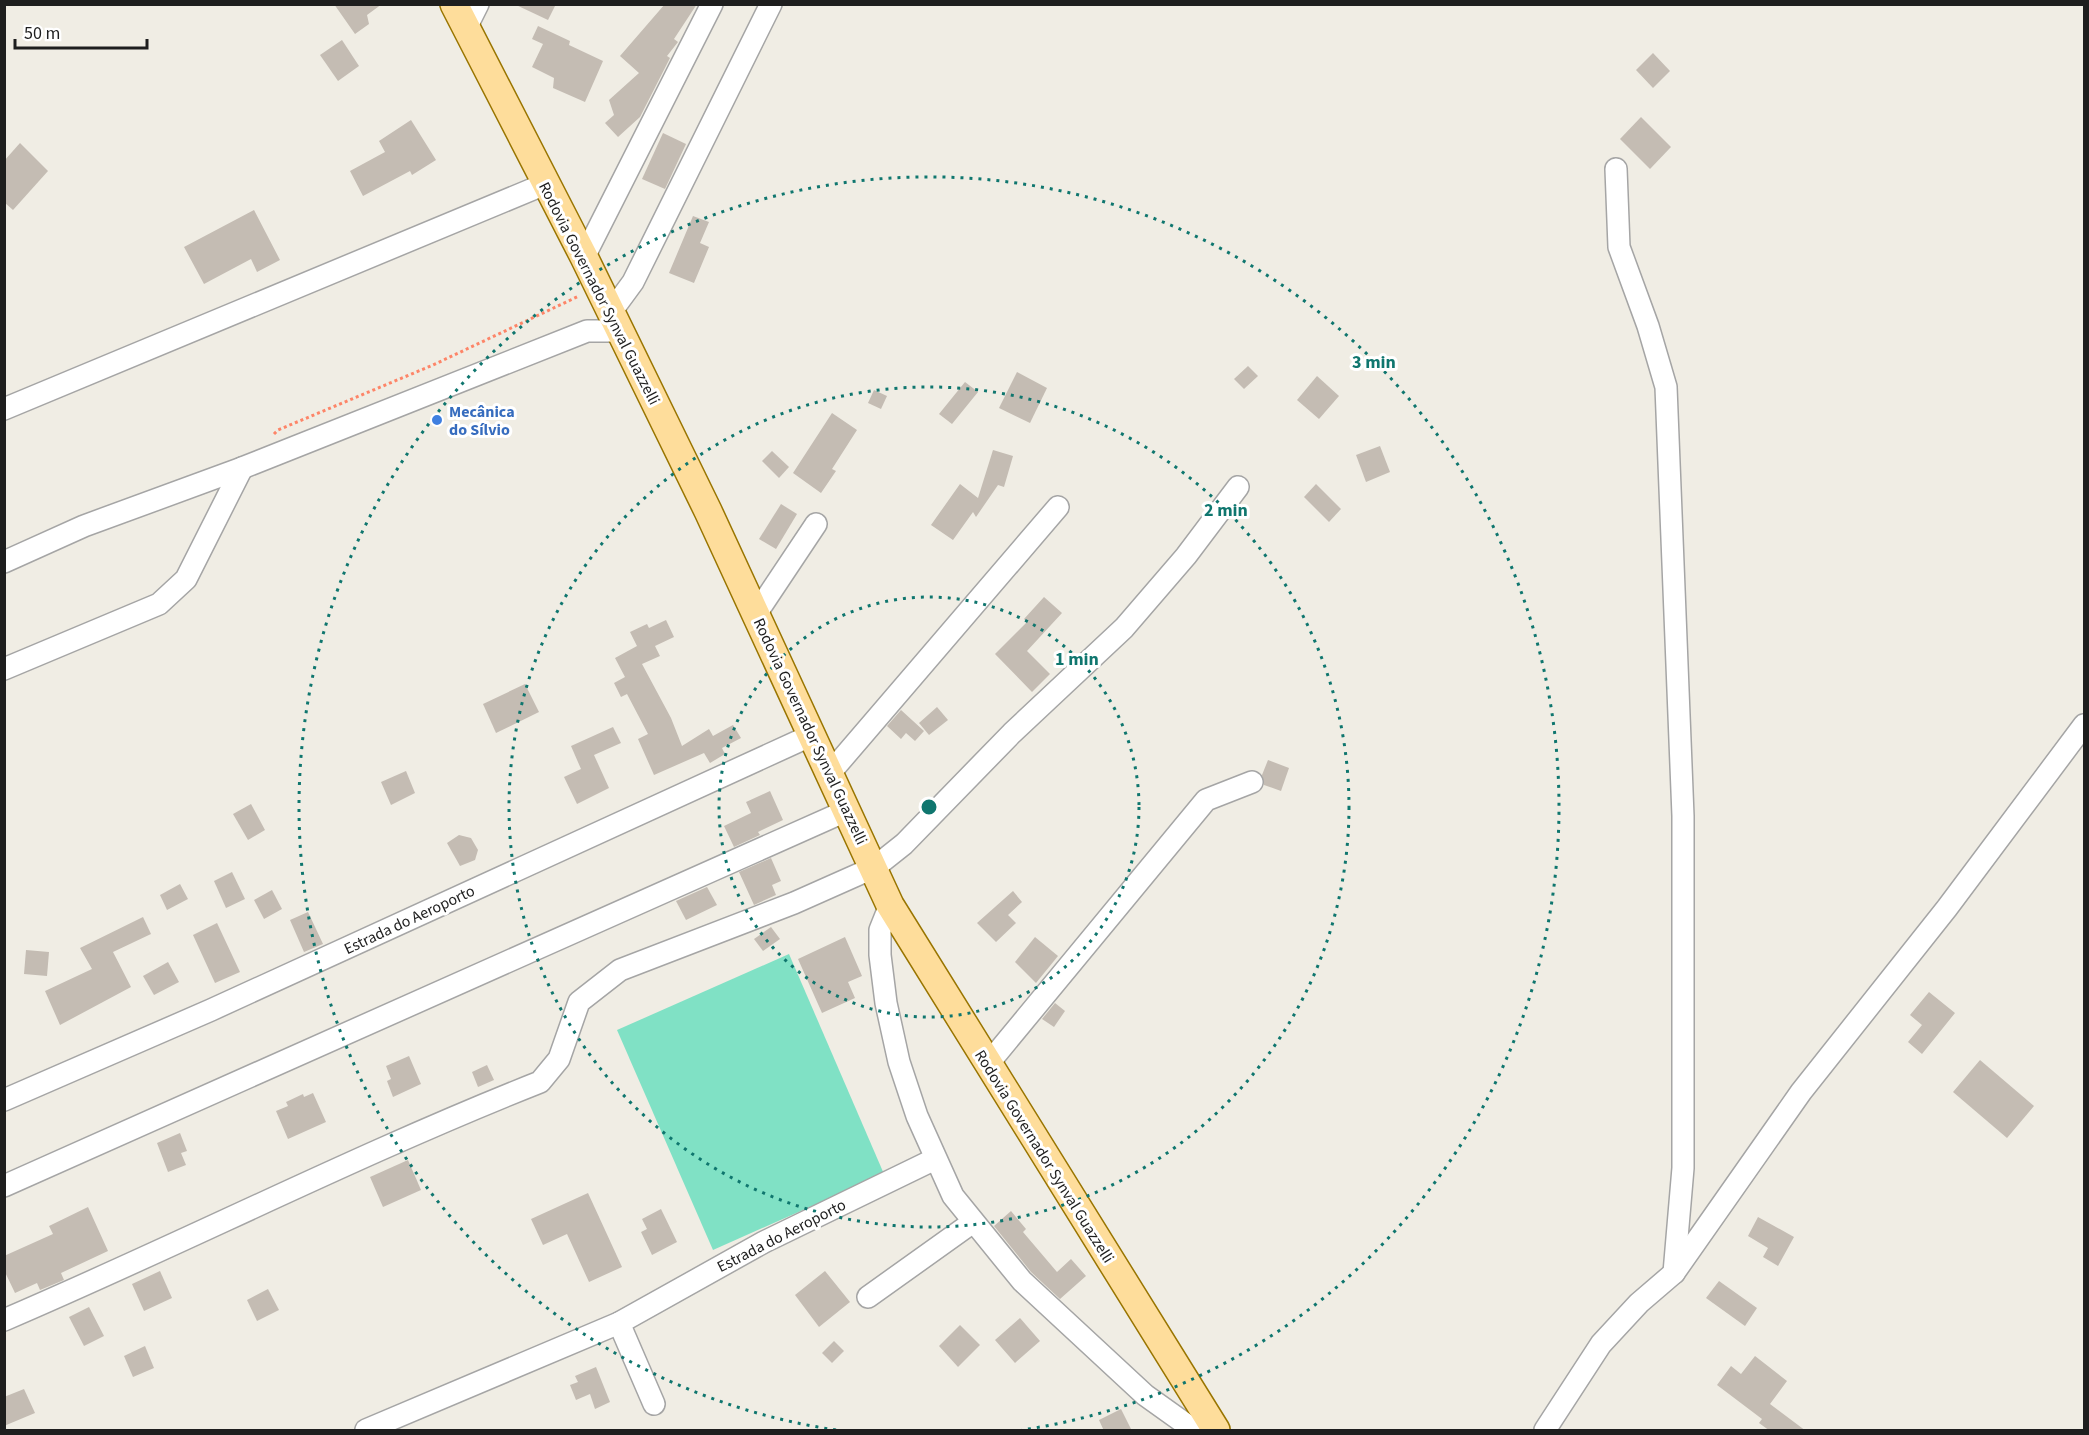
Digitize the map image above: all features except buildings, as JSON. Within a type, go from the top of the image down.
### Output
[{"type":"main road","name":"Rodovia Governador Synval Guazzelli","points":[[466,12],[545,184],[616,321],[756,614],[875,867],[890,905],[1216,1431]]},
{"type":"street","points":[[584,257],[712,4]]},
{"type":"street","points":[[4,562],[84,526],[242,468],[587,330],[616,321],[633,282],[771,4]]},
{"type":"street","points":[[1616,169],[1618,247],[1648,326],[1666,387],[1683,816],[1683,1168],[1674,1274]]},
{"type":"street","points":[[4,409],[545,184]]},
{"type":"street","points":[[4,669],[159,604],[186,579],[242,468]]},
{"type":"street","points":[[4,1320],[147,1259],[327,1173],[540,1082],[559,1059],[579,1002],[620,970],[794,903],[875,867],[904,844],[1012,733],[1124,628],[1186,556],[1238,487]]},
{"type":"street","points":[[830,773],[1058,507]]},
{"type":"street","points":[[756,614],[816,524]]},
{"type":"street","points":[[1545,1431],[1601,1344],[1639,1303],[1674,1274],[1801,1092],[1947,908],[2085,725]]},
{"type":"street","name":"Estrada do Aeroporto","points":[[4,1100],[211,1010],[812,735]]},
{"type":"street","points":[[988,1064],[1206,800],[1251,782]]},
{"type":"street","points":[[4,1186],[848,810]]},
{"type":"street","points":[[890,905],[880,930],[886,1003],[898,1062],[935,1160],[953,1196],[1022,1281],[1145,1395],[1194,1431]]},
{"type":"street","name":"Estrada do Aeroporto","points":[[366,1431],[619,1323],[764,1242],[935,1160]]},
{"type":"street","points":[[868,1297],[973,1222]]},
{"type":"street","points":[[619,1323],[654,1404]]},
{"type":"path","points":[[272,436],[278,430],[433,365],[597,288]]},
{"type":"green space","points":[[789,954],[884,1174],[713,1250],[617,1030]]},
{"type":"place","name":"Mecânica do Sílvio","points":[[437,420]]}]
